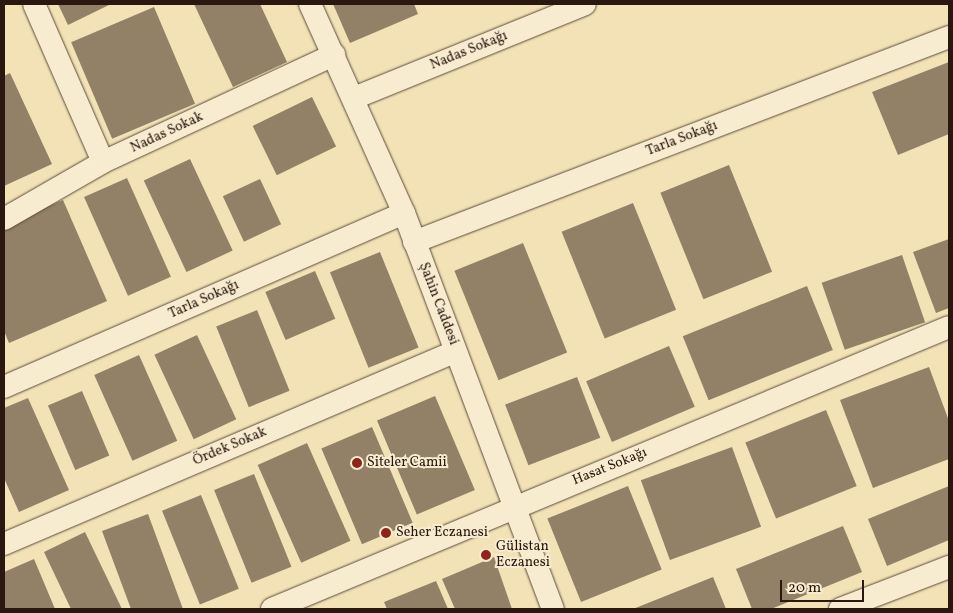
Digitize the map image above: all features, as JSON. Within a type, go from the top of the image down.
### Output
[{"type":"street","points":[[34,4],[103,162]]},
{"type":"street","name":"Şahin Caddesi","points":[[310,4],[354,98],[404,213],[553,609]]},
{"type":"street","name":"Nadas Sokağı","points":[[354,98],[584,4]]},
{"type":"street","name":"Tarla Sokağı","points":[[414,242],[949,37]]},
{"type":"street","name":"Nadas Sokak","points":[[4,219],[103,162],[334,55]]},
{"type":"street","name":"Tarla Sokağı","points":[[4,387],[404,213]]},
{"type":"street","name":"Hasat Sokağı","points":[[272,609],[949,327]]},
{"type":"street","name":"Ördek Sokak","points":[[4,544],[456,351]]},
{"type":"street","points":[[840,609],[949,567]]},
{"type":"building","points":[[58,4],[111,4],[68,25]]},
{"type":"building","points":[[194,4],[260,4],[287,62],[233,87]]},
{"type":"building","points":[[333,4],[414,4],[418,14],[350,43]]},
{"type":"building","points":[[154,7],[195,104],[112,139],[71,42]]},
{"type":"building","points":[[949,62],[949,134],[898,155],[872,92]]},
{"type":"building","points":[[10,73],[52,164],[4,186],[4,76]]},
{"type":"building","points":[[312,97],[336,146],[277,175],[253,126]]},
{"type":"building","points":[[190,159],[233,251],[186,272],[144,181]]},
{"type":"building","points":[[729,165],[772,272],[703,299],[660,193]]},
{"type":"building","points":[[127,178],[171,277],[128,296],[84,197]]},
{"type":"building","points":[[260,179],[281,224],[244,242],[223,196]]},
{"type":"building","points":[[63,200],[107,301],[9,343],[4,331],[4,225]]},
{"type":"building","points":[[633,203],[676,310],[605,338],[562,232]]},
{"type":"building","points":[[949,239],[949,308],[936,313],[913,252]]},
{"type":"building","points":[[523,243],[567,352],[499,380],[454,271]]},
{"type":"building","points":[[380,252],[419,347],[369,368],[330,272]]},
{"type":"building","points":[[902,255],[925,322],[845,350],[822,283]]},
{"type":"building","points":[[315,271],[335,319],[286,340],[265,292]]},
{"type":"building","points":[[807,286],[833,350],[709,400],[683,336]]},
{"type":"building","points":[[257,310],[290,391],[249,407],[216,326]]},
{"type":"building","points":[[197,335],[236,419],[194,439],[154,355]]},
{"type":"building","points":[[669,346],[695,407],[612,442],[586,381]]},
{"type":"building","points":[[139,355],[177,441],[132,461],[94,375]]},
{"type":"building","points":[[929,367],[949,421],[949,459],[873,488],[840,400]]},
{"type":"building","points":[[577,377],[600,438],[528,465],[505,405]]},
{"type":"building","points":[[82,391],[109,455],[75,470],[48,405]]},
{"type":"building","points":[[435,396],[475,490],[417,515],[377,421]]},
{"type":"building","points":[[28,398],[69,490],[19,512],[4,478],[4,408]]},
{"type":"building","points":[[826,410],[857,486],[776,519],[745,443]]},
{"type":"building","points":[[372,427],[413,523],[362,544],[321,448]]},
{"type":"building","points":[[307,443],[351,541],[301,563],[258,465]]},
{"type":"building","points":[[732,447],[761,527],[670,560],[641,480]]},
{"type":"building","points":[[254,474],[291,567],[252,583],[214,490]]},
{"type":"building","points":[[628,486],[662,569],[581,602],[547,519]]},
{"type":"building","points":[[949,486],[949,540],[887,566],[868,519]]},
{"type":"building","points":[[201,495],[239,589],[200,604],[162,511]]},
{"type":"building","points":[[148,514],[183,609],[131,609],[102,531]]},
{"type":"building","points":[[843,526],[862,572],[771,609],[752,609],[736,569]]},
{"type":"building","points":[[85,532],[122,609],[71,609],[44,552]]},
{"type":"building","points":[[494,557],[512,609],[455,609],[442,579]]},
{"type":"building","points":[[34,559],[55,609],[4,609],[4,572]]},
{"type":"building","points":[[713,577],[726,609],[633,609]]},
{"type":"building","points":[[436,581],[448,609],[387,609],[384,602]]},
{"type":"place","name":"Siteler Camii","points":[[357,463]]},
{"type":"place","name":"Seher Eczanesi","points":[[386,533]]},
{"type":"place","name":"Gülistan Eczanesi","points":[[486,555]]}]
